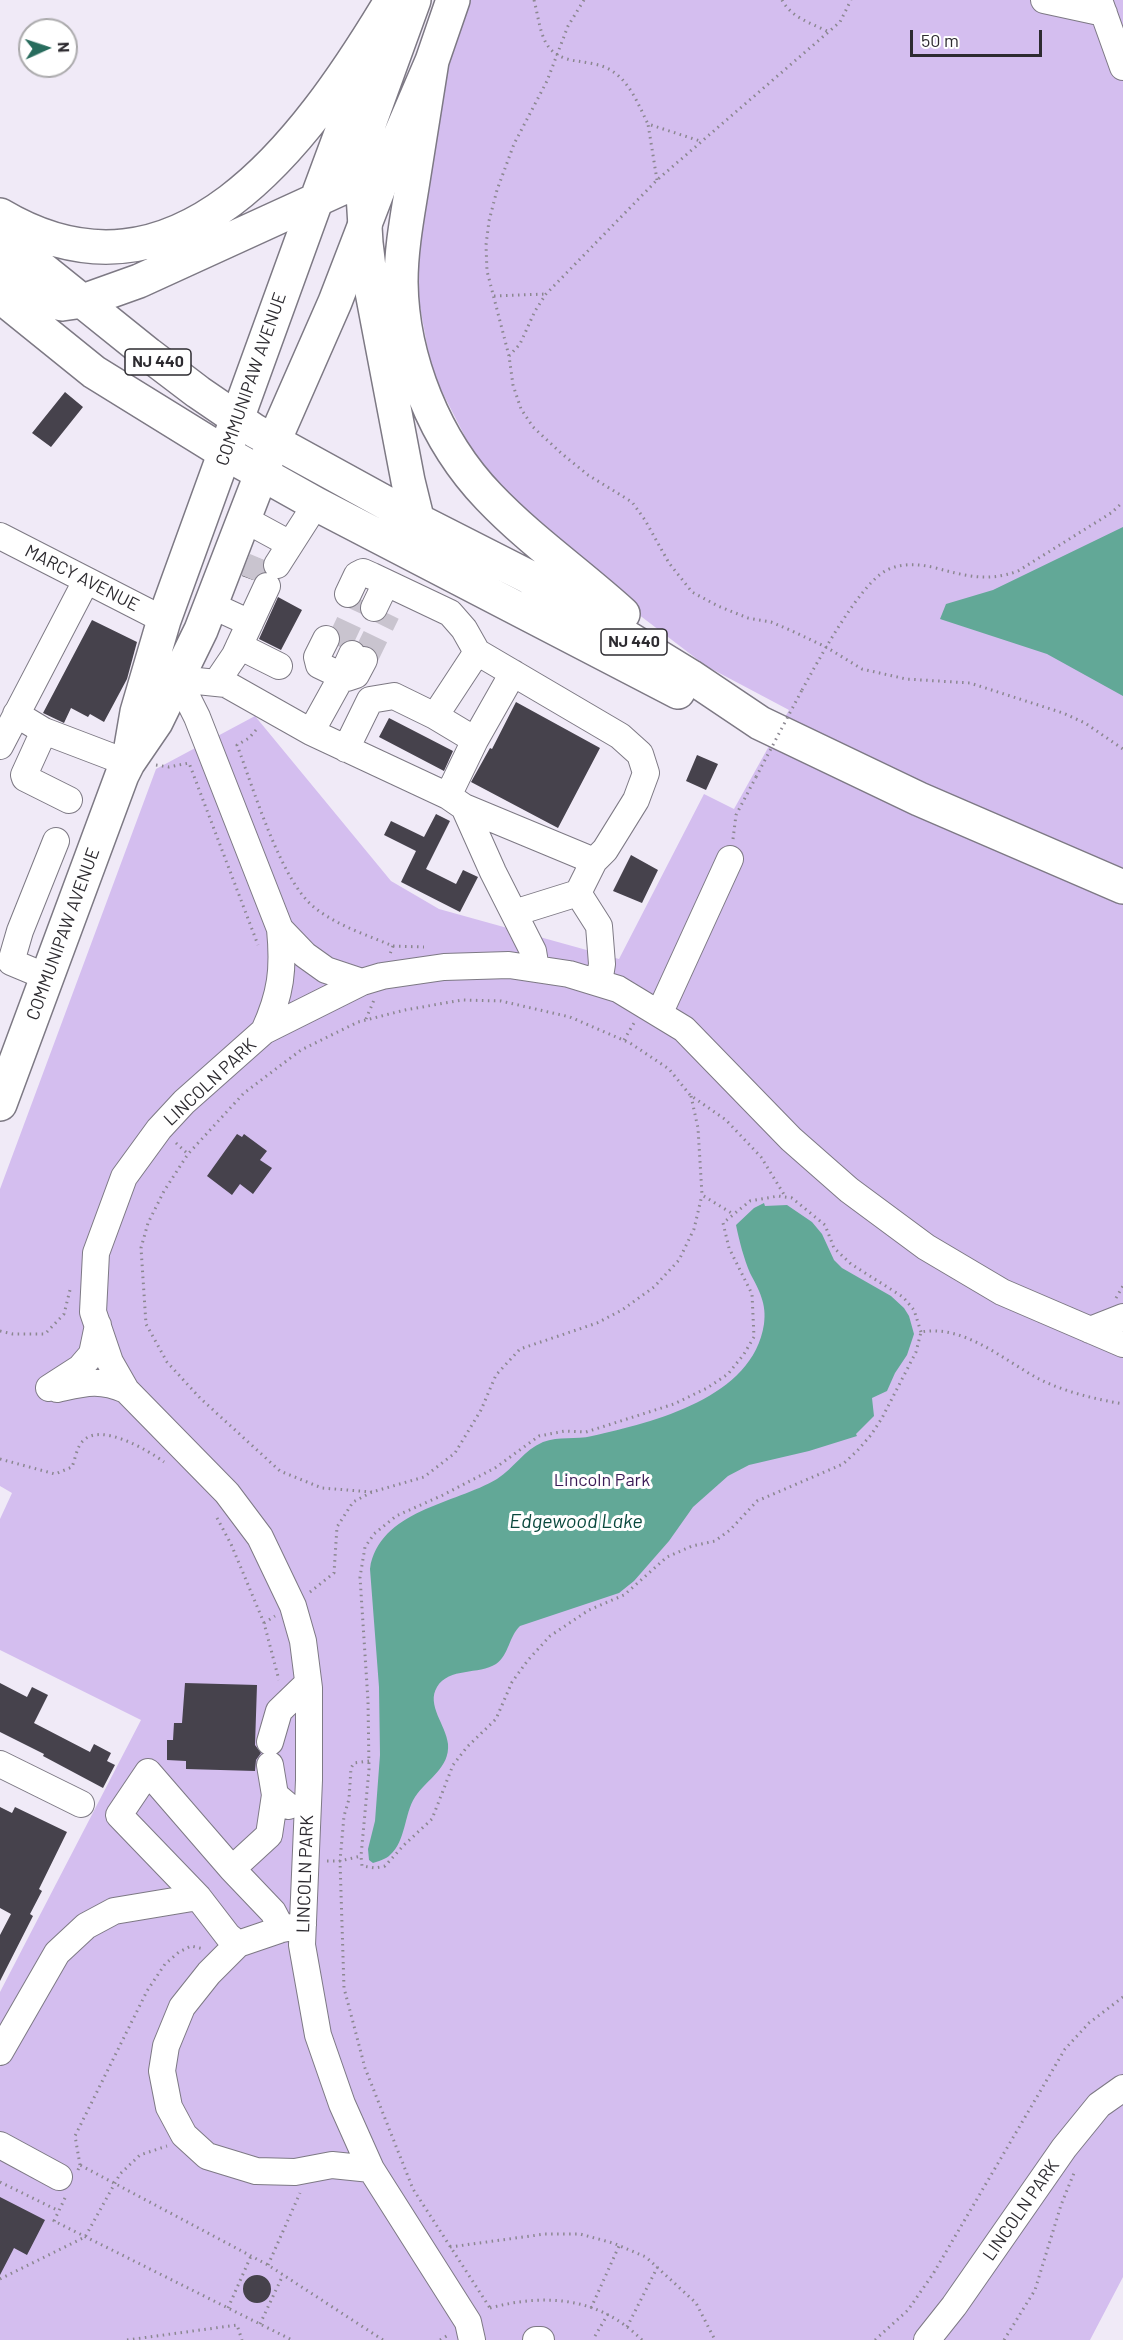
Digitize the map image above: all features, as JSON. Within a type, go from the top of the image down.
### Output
[{"type":"main road","points":[[453,0],[432,61],[406,222],[402,269],[406,326],[422,387],[450,446],[488,496],[690,676],[760,723]]},
{"type":"main road","points":[[398,2],[364,148],[362,177],[369,264],[378,328],[417,520],[428,562],[681,694],[760,723],[898,789],[1123,887]]},
{"type":"main road","points":[[0,215],[51,238],[72,244],[97,246],[149,241],[203,220],[233,200],[302,133],[398,2]]},
{"type":"main road","name":"COMMUNIPAW AVENUE","points":[[141,764],[137,712],[164,620],[316,201],[398,2]]},
{"type":"main road","name":"COMMUNIPAW AVENUE","points":[[1,1099],[47,977],[141,764],[156,722],[211,605],[274,441],[328,320],[392,154],[432,61]]},
{"type":"main road","points":[[0,268],[25,290],[40,299],[55,304],[83,301],[140,281],[334,193],[362,177],[392,154]]},
{"type":"main road","name":"NJ 440","points":[[0,235],[148,354],[236,419],[417,520],[527,576],[690,676]]},
{"type":"main road","name":"NJ 440","points":[[2,300],[94,372],[225,453],[316,504],[428,562]]},
{"type":"street","points":[[1044,0],[1102,6],[1123,67]]},
{"type":"street","points":[[216,683],[239,646],[272,572],[316,504]]},
{"type":"street","points":[[244,519],[272,572]]},
{"type":"street","name":"MARCY AVENUE","points":[[0,536],[164,620]]},
{"type":"street","points":[[386,583],[367,604],[357,575],[363,572],[450,613],[464,629],[477,652],[620,736],[640,754],[646,773],[636,800],[605,850],[594,861],[578,893],[514,913]]},
{"type":"street","points":[[0,746],[86,581]]},
{"type":"street","points":[[211,605],[250,623]]},
{"type":"street","points":[[239,646],[279,666]]},
{"type":"street","points":[[435,716],[477,652]]},
{"type":"street","points":[[311,732],[341,657]]},
{"type":"street","points":[[513,673],[475,740],[456,802],[533,951],[536,969]]},
{"type":"street","points":[[178,679],[226,684],[311,732],[456,802],[594,861]]},
{"type":"street","name":"LINCOLN PARK","points":[[178,679],[197,717],[280,929],[281,980],[274,1008],[264,1031]]},
{"type":"street","points":[[346,749],[370,700],[394,696],[435,716],[475,740]]},
{"type":"street","points":[[16,714],[44,731],[141,764]]},
{"type":"street","points":[[44,731],[25,778],[69,800]]},
{"type":"street","points":[[0,755],[26,771]]},
{"type":"street","points":[[47,977],[5,970],[56,841]]},
{"type":"street","points":[[660,1012],[730,860]]},
{"type":"street","points":[[578,893],[599,926],[602,964],[599,983]]},
{"type":"street","name":"LINCOLN PARK","points":[[280,929],[305,955],[326,970],[372,979]]},
{"type":"street","name":"LINCOLN PARK","points":[[472,2340],[468,2322],[371,2169],[342,2104],[318,2035],[302,1945],[292,1927],[307,1818],[309,1780],[308,1683],[303,1641],[293,1606],[260,1537],[227,1492],[126,1390],[110,1362],[93,1312],[96,1253],[124,1177],[159,1129],[184,1102],[264,1031],[372,979],[444,967],[509,965],[568,974],[618,989],[660,1012],[684,1029],[791,1139],[849,1190],[926,1247],[1002,1292],[1123,1344]]},
{"type":"street","points":[[1090,1330],[1123,1317]]},
{"type":"street","points":[[98,1325],[92,1354],[80,1368],[53,1389],[89,1382],[110,1383],[126,1390]]},
{"type":"street","points":[[232,1869],[269,1834],[275,1795],[270,1753],[279,1711],[308,1683]]},
{"type":"street","points":[[0,1764],[81,1804]]},
{"type":"street","points":[[233,1940],[198,1897],[119,1815],[148,1772],[232,1869],[273,1912],[292,1927]]},
{"type":"street","points":[[275,1795],[307,1818]]},
{"type":"street","points":[[0,2052],[57,1953],[86,1926],[114,1911],[198,1897]]},
{"type":"street","points":[[292,1927],[233,1940],[182,2007],[166,2046],[162,2071],[169,2107],[184,2135],[207,2156],[256,2170],[295,2172],[332,2166],[371,2169]]},
{"type":"street","name":"LINCOLN PARK","points":[[927,2340],[954,2306],[1098,2105],[1123,2088]]},
{"type":"street","points":[[0,2145],[70,2177]]},
{"type":"path","points":[[534,0],[545,43],[556,57],[592,63],[613,71],[632,92],[648,124],[657,180]]},
{"type":"path","points":[[584,0],[568,26],[547,81],[514,144],[497,190],[489,220],[486,245],[487,271],[509,356],[513,385],[521,409],[533,427],[579,467],[632,502],[669,563],[692,592],[748,618],[771,622],[826,647],[862,669],[880,675],[906,679],[970,683],[1020,698],[1085,723],[1123,749]]},
{"type":"path","points":[[782,0],[797,17],[827,31]]},
{"type":"path","points":[[509,356],[520,344],[546,294],[657,180],[840,22],[851,0]]},
{"type":"path","points":[[648,124],[700,141]]},
{"type":"path","points":[[493,296],[546,294]]},
{"type":"path","points":[[736,815],[826,647],[874,578],[886,570],[902,565],[916,565],[961,576],[1001,577],[1018,571],[1111,513],[1123,502]]},
{"type":"path","points":[[256,730],[249,738],[237,745],[280,856],[295,888],[314,908],[342,925],[393,946],[372,979],[366,1020]]},
{"type":"path","points":[[141,764],[169,767],[189,763],[258,942],[259,952]]},
{"type":"path","points":[[372,1492],[322,1488],[280,1471],[200,1398],[167,1362],[146,1324],[141,1248],[148,1223],[164,1191],[188,1154],[244,1093],[301,1050],[366,1020],[405,1010],[462,1000],[501,1001],[570,1017],[630,1043],[669,1069],[690,1095],[726,1120],[761,1157],[786,1197]]},
{"type":"path","points":[[293,1606],[334,1573],[337,1527],[353,1502],[372,1492],[424,1477],[455,1452],[481,1410],[496,1374],[520,1349],[597,1323],[622,1310],[654,1287],[678,1260],[694,1229],[702,1195],[698,1128],[690,1095]]},
{"type":"path","points":[[702,1195],[733,1214]]},
{"type":"path","points":[[778,1196],[792,1198],[825,1225],[834,1248],[851,1264],[903,1297],[914,1310],[921,1332],[916,1352],[882,1419],[871,1435],[843,1464],[757,1501],[715,1541],[692,1546],[667,1557],[624,1595],[590,1610],[545,1641],[512,1682],[496,1719],[467,1747],[453,1765],[432,1819],[385,1866],[375,1868],[362,1866],[369,1761],[368,1701],[360,1577],[365,1547],[374,1534],[396,1516],[495,1468],[538,1436],[565,1431],[586,1432],[674,1404],[707,1388],[728,1374],[754,1337],[752,1294],[733,1258],[723,1223],[733,1214],[750,1201],[778,1196]]},
{"type":"path","points":[[0,1331],[13,1334],[45,1334],[64,1314],[73,1279]]},
{"type":"path","points":[[921,1332],[945,1333],[962,1337],[988,1349],[1041,1380],[1097,1400],[1123,1404]]},
{"type":"path","points":[[0,1459],[55,1474],[72,1467],[82,1441],[95,1434],[126,1440],[167,1463]]},
{"type":"path","points":[[214,1511],[231,1544],[264,1623]]},
{"type":"path","points":[[369,1761],[354,1763],[351,1768],[349,1799],[344,1816],[340,1861],[344,1988],[365,2067],[413,2189],[490,2308]]},
{"type":"path","points":[[233,1940],[208,1950],[191,1947],[179,1952],[165,1964],[147,1991],[75,2136],[70,2177],[54,2221],[292,2340]]},
{"type":"path","points":[[875,2340],[908,2310],[933,2274],[1065,2049],[1089,2024],[1123,1997]]},
{"type":"path","points":[[0,2279],[85,2237],[120,2174],[140,2155],[189,2140]]},
{"type":"path","points":[[268,2265],[311,2169]]},
{"type":"path","points":[[1004,2340],[1035,2290],[1061,2205],[1075,2172]]},
{"type":"path","points":[[70,2177],[115,2183],[268,2265],[383,2340]]},
{"type":"path","points":[[0,2182],[59,2211]]},
{"type":"path","points":[[450,2247],[545,2234],[580,2234],[619,2246],[646,2257],[696,2303],[715,2340]]},
{"type":"path","points":[[591,2308],[619,2246]]},
{"type":"path","points":[[228,2308],[251,2256]]},
{"type":"path","points":[[627,2327],[657,2266]]},
{"type":"path","points":[[260,2324],[284,2275]]},
{"type":"path","points":[[484,2311],[519,2300],[549,2299],[579,2304],[608,2314],[642,2340]]},
{"type":"path","points":[[595,2336],[608,2314]]},
{"type":"path","points":[[242,2340],[237,2325],[243,2315]]},
{"type":"path","points":[[127,2340],[237,2325]]},
{"type":"green space","name":"Lincoln Park","points":[[463,0],[1123,0],[1123,2277],[1090,2340],[0,2340],[0,1992],[141,1720],[0,1650],[0,1519],[12,1493],[0,1486],[0,1189],[156,769],[255,716],[391,881],[439,909],[619,959],[704,794],[734,809],[789,710],[706,666],[600,585],[484,474],[432,372],[416,285],[414,198]]},
{"type":"water","points":[[1123,527],[1123,696],[1047,654],[940,619],[946,604],[993,590]]},
{"type":"water","name":"Edgewood Lake","points":[[764,1203],[765,1206],[787,1205],[812,1222],[822,1234],[834,1260],[842,1268],[891,1296],[909,1316],[914,1334],[907,1355],[887,1391],[872,1398],[874,1416],[856,1434],[857,1436],[809,1451],[749,1465],[728,1476],[693,1507],[669,1541],[634,1581],[619,1593],[520,1626],[513,1635],[504,1656],[496,1664],[456,1674],[442,1681],[434,1694],[434,1701],[447,1737],[448,1752],[445,1760],[442,1767],[411,1804],[402,1835],[395,1849],[386,1858],[373,1863],[369,1860],[368,1849],[375,1821],[380,1755],[379,1687],[370,1569],[376,1549],[403,1521],[497,1479],[536,1445],[555,1439],[592,1436],[671,1414],[697,1403],[721,1388],[741,1371],[756,1349],[765,1317],[762,1297],[746,1262],[736,1225],[754,1208]]},
{"type":"building","points":[[65,392],[83,407],[51,447],[32,433]]},
{"type":"building","points":[[250,555],[263,560],[264,572],[258,574],[253,580],[242,576]]},
{"type":"building","points":[[278,597],[302,610],[281,650],[259,639]]},
{"type":"building","points":[[92,620],[137,642],[127,679],[104,722],[90,714],[88,717],[71,708],[64,723],[43,713]]},
{"type":"building","points":[[516,702],[600,748],[558,828],[471,782],[490,748],[492,749]]},
{"type":"building","points":[[389,718],[453,751],[444,771],[379,737]]},
{"type":"building","points":[[697,755],[718,764],[706,790],[686,781]]},
{"type":"building","points":[[436,814],[450,821],[426,869],[456,884],[463,870],[478,877],[460,912],[401,882],[416,851],[384,835],[391,821],[424,837]]},
{"type":"building","points":[[631,855],[658,870],[642,903],[613,891]]},
{"type":"building","points":[[237,1134],[242,1137],[244,1134],[267,1151],[260,1160],[272,1168],[253,1194],[240,1184],[232,1195],[207,1176]]},
{"type":"building","points":[[0,1683],[27,1697],[32,1687],[48,1695],[34,1723],[90,1752],[94,1744],[111,1753],[107,1761],[115,1765],[103,1788],[0,1732]]},
{"type":"building","points":[[185,1683],[257,1685],[255,1745],[261,1753],[256,1760],[255,1771],[186,1769],[186,1761],[167,1760],[167,1740],[173,1740],[174,1723],[182,1723]]},
{"type":"building","points":[[0,1807],[12,1813],[15,1807],[67,1832],[39,1889],[42,1891],[30,1914],[33,1916],[0,1981],[0,1935],[11,1914],[0,1908]]},
{"type":"building","points":[[0,2197],[45,2220],[27,2255],[14,2248],[0,2275]]},
{"type":"building","points":[[257,2275],[267,2279],[271,2289],[267,2299],[257,2303],[247,2299],[243,2289],[247,2279]]},
{"type":"tunnel","points":[[253,580],[262,559]]},
{"type":"tunnel","points":[[338,646],[360,599]]},
{"type":"tunnel","points":[[364,660],[387,613]]}]
